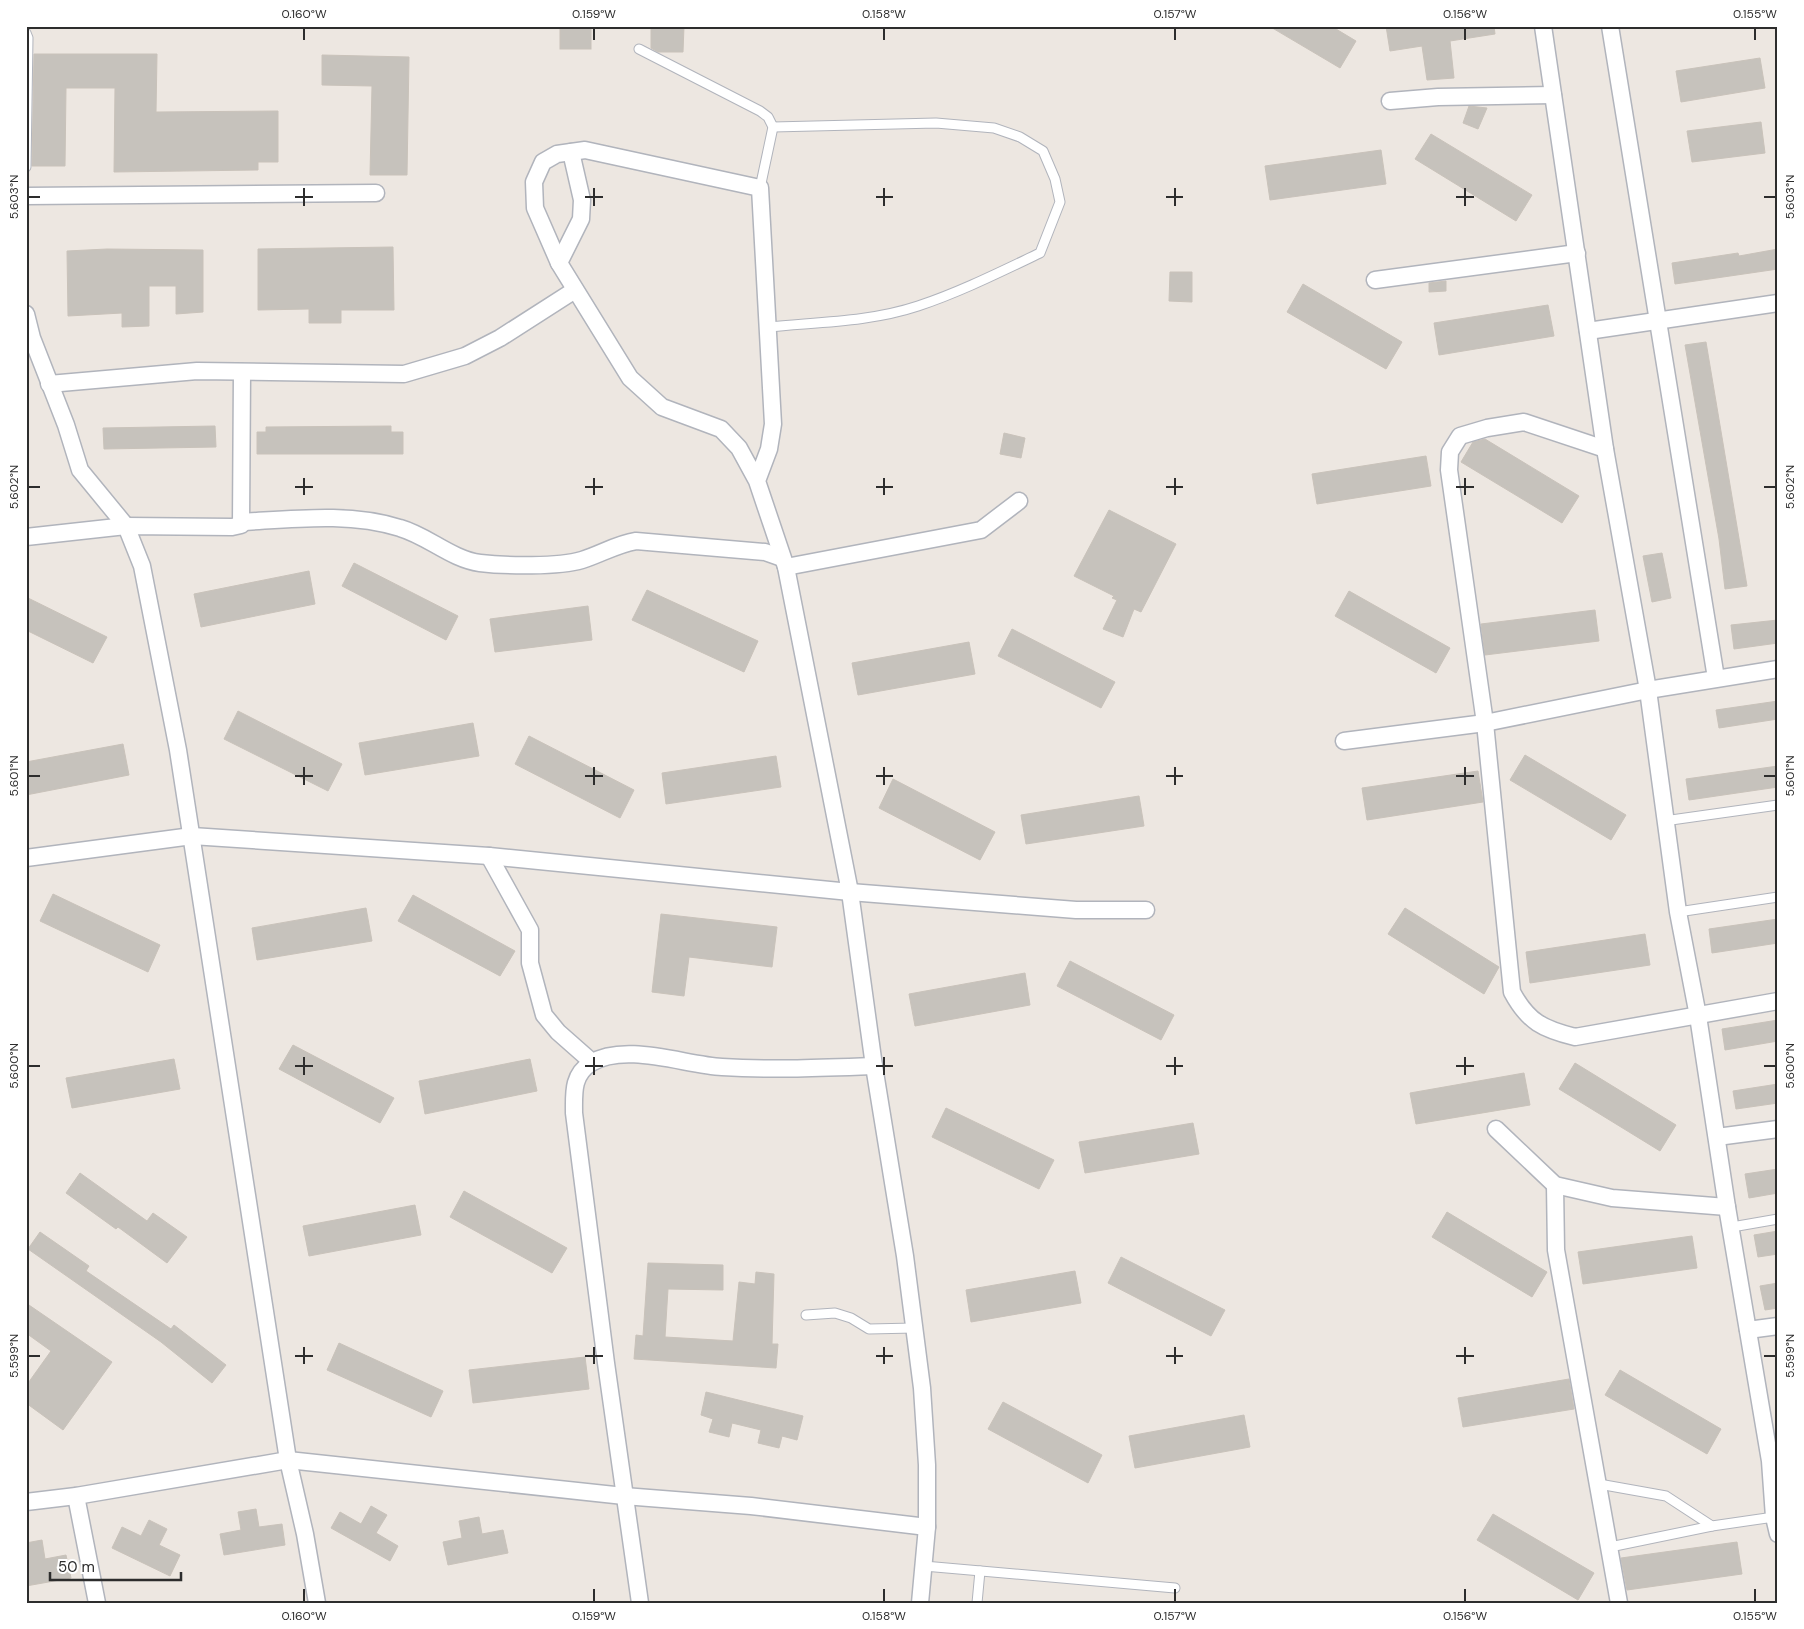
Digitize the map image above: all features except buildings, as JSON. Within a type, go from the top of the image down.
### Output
[{"type":"street","points":[[1543,26],[1605,449],[1648,690],[1664,822],[1678,912],[1698,1016],[1748,1330],[1774,1460],[1774,1517],[1778,1534]]},
{"type":"street","points":[[1610,26],[1716,678]]},
{"type":"street","points":[[1390,101],[1438,97],[1553,95]]},
{"type":"street","points":[[757,481],[769,449],[774,424],[760,188],[585,150],[557,154],[543,162],[534,182],[535,208],[559,264],[630,378],[662,408],[721,429],[739,448],[757,481],[784,563],[850,892],[922,1388],[927,1465],[927,1527],[920,1603]]},
{"type":"street","points":[[559,264],[581,219],[582,200],[571,152]]},
{"type":"street","points":[[26,196],[376,193]]},
{"type":"street","points":[[1375,280],[1577,253]]},
{"type":"street","points":[[49,384],[197,371],[404,374],[465,356],[500,338],[575,290]]},
{"type":"street","points":[[1588,331],[1778,302]]},
{"type":"street","points":[[26,314],[29,335],[66,425],[80,470],[126,526],[142,566],[178,750],[288,1460],[305,1534],[317,1603]]},
{"type":"street","points":[[242,372],[242,522]]},
{"type":"street","points":[[1605,449],[1524,422],[1487,428],[1460,436],[1450,452],[1449,470],[1485,723],[1512,992],[1522,1011],[1546,1030],[1575,1037],[1778,1001]]},
{"type":"street","points":[[26,536],[126,526],[232,527],[241,525],[242,522],[308,518],[372,520],[401,528],[454,555],[479,563],[562,563],[583,560],[619,544],[636,541],[765,552],[784,563],[981,530],[1019,501]]},
{"type":"street","points":[[1344,741],[1485,723],[1648,690],[1778,669]]},
{"type":"street","points":[[26,858],[192,836],[489,856],[850,892],[1076,910],[1146,910]]},
{"type":"street","points":[[489,856],[530,930],[530,963],[544,1015],[558,1032],[592,1062]]},
{"type":"street","points":[[640,1603],[624,1496],[574,1114],[574,1087],[579,1073],[592,1062],[613,1057],[639,1055],[720,1067],[795,1070],[874,1066]]},
{"type":"street","points":[[1496,1129],[1555,1185],[1612,1198],[1727,1207]]},
{"type":"street","points":[[1717,1137],[1778,1129]]},
{"type":"street","points":[[1555,1185],[1556,1250],[1619,1603]]},
{"type":"street","points":[[1748,1330],[1778,1326]]},
{"type":"street","points":[[26,1502],[76,1496],[288,1460],[624,1496],[751,1506],[927,1527]]},
{"type":"street","points":[[76,1496],[98,1603]]},
{"type":"lane","points":[[26,33],[28,38],[26,167]]},
{"type":"lane","points":[[639,49],[760,110],[768,118],[773,127],[760,188]]},
{"type":"lane","points":[[768,327],[864,318],[917,306],[974,284],[1040,253],[1060,202],[1055,179],[1043,151],[1020,138],[994,128],[936,123],[773,127]]},
{"type":"lane","points":[[1664,822],[1778,805]]},
{"type":"lane","points":[[1678,912],[1778,897]]},
{"type":"lane","points":[[1732,1227],[1778,1219]]},
{"type":"lane","points":[[806,1314],[835,1313],[851,1318],[869,1329],[914,1328]]},
{"type":"lane","points":[[1599,1484],[1666,1496],[1712,1526]]},
{"type":"lane","points":[[1610,1547],[1712,1526],[1774,1517]]},
{"type":"lane","points":[[924,1566],[1175,1588]]},
{"type":"lane","points":[[977,1603],[980,1571]]}]
